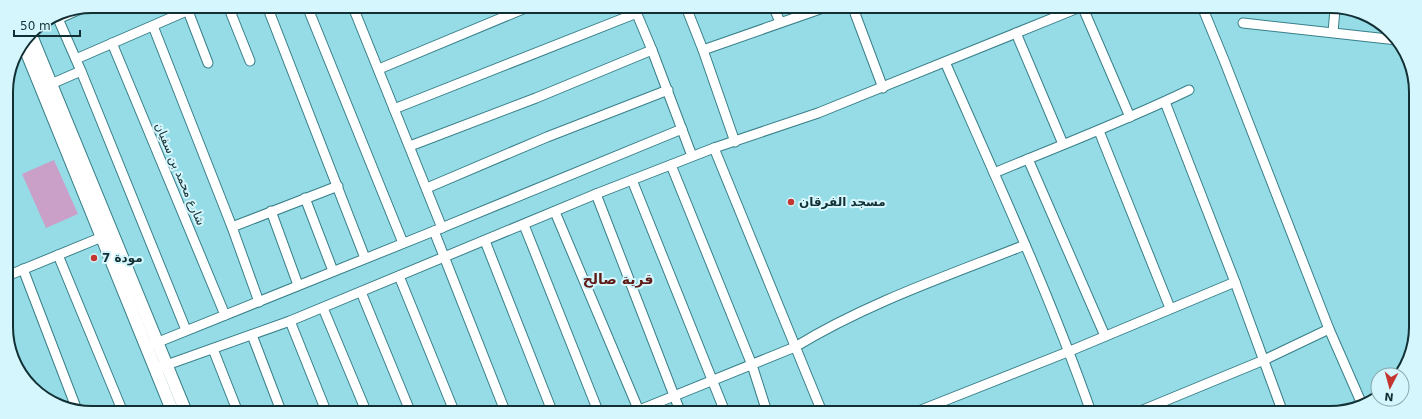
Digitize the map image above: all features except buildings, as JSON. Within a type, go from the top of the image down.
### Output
[{"type":"street","points":[[76,59],[183,13]]},
{"type":"street","points":[[189,13],[208,63]]},
{"type":"street","points":[[231,13],[250,61]]},
{"type":"street","points":[[270,13],[365,258]]},
{"type":"street","points":[[311,13],[403,243]]},
{"type":"street","points":[[355,13],[426,188],[438,229],[444,258],[503,406]]},
{"type":"street","points":[[379,70],[514,13]]},
{"type":"street","points":[[394,109],[629,13]]},
{"type":"street","points":[[637,13],[668,90],[692,156]]},
{"type":"street","points":[[688,13],[736,142]]},
{"type":"street","points":[[776,13],[780,22]]},
{"type":"street","points":[[703,50],[808,13]]},
{"type":"street","points":[[855,13],[883,88]]},
{"type":"street","points":[[161,367],[290,321],[596,194],[692,156],[804,118],[883,88],[1066,13]]},
{"type":"street","points":[[1085,13],[1130,117]]},
{"type":"street","points":[[1205,13],[1329,329],[1360,400]]},
{"type":"street","points":[[1333,32],[1335,13]]},
{"type":"street","points":[[59,20],[82,71],[186,330]]},
{"type":"street","points":[[1243,23],[1388,39]]},
{"type":"street","points":[[153,26],[232,227],[259,302]]},
{"type":"street","points":[[1016,33],[1063,144]]},
{"type":"street","points":[[33,40],[52,84],[161,367],[171,406]]},
{"type":"street","name":"شارع محمد بن سفيان","points":[[112,43],[225,315]]},
{"type":"street","points":[[25,49],[102,237],[152,344]]},
{"type":"street","points":[[410,146],[536,98],[652,50]]},
{"type":"street","points":[[944,62],[994,173],[1070,351],[1089,406]]},
{"type":"street","points":[[52,84],[82,71]]},
{"type":"street","points":[[426,188],[547,137],[668,90]]},
{"type":"street","points":[[994,173],[1063,144],[1099,131],[1189,90]]},
{"type":"street","points":[[1165,102],[1235,282],[1280,406]]},
{"type":"street","points":[[152,344],[259,302],[682,129]]},
{"type":"street","points":[[1099,131],[1170,308]]},
{"type":"street","points":[[714,148],[820,406]]},
{"type":"street","points":[[1028,159],[1105,336]]},
{"type":"street","points":[[671,165],[752,365],[765,406]]},
{"type":"street","points":[[632,180],[723,406]]},
{"type":"street","points":[[232,227],[338,186]]},
{"type":"street","points":[[596,194],[678,406]]},
{"type":"street","points":[[305,198],[333,271]]},
{"type":"street","points":[[271,212],[298,285]]},
{"type":"street","points":[[555,212],[636,406]]},
{"type":"street","points":[[524,225],[596,406]]},
{"type":"street","points":[[13,273],[102,237]]},
{"type":"street","points":[[485,241],[550,406]]},
{"type":"street","points":[[650,406],[795,347],[854,314],[1025,245]]},
{"type":"street","points":[[58,255],[120,406]]},
{"type":"street","points":[[23,269],[75,404]]},
{"type":"street","points":[[399,276],[452,406]]},
{"type":"street","points":[[931,406],[1070,351],[1235,282]]},
{"type":"street","points":[[361,292],[408,406]]},
{"type":"street","points":[[323,308],[364,406]]},
{"type":"street","points":[[290,321],[324,406]]},
{"type":"street","points":[[1153,406],[1264,360],[1329,329]]},
{"type":"street","points":[[252,335],[279,406]]},
{"type":"street","points":[[213,349],[236,406]]},
{"type":"street","points":[[161,367],[183,406]]},
{"type":"shaded area","points":[[54,160],[78,214],[46,228],[22,174]]},
{"type":"place","name":"مسجد الفرقان","points":[[791,202]]},
{"type":"place","name":"مودة 7","points":[[94,258]]},
{"type":"district","name":"قرية صالح","points":[[618,279]]}]
